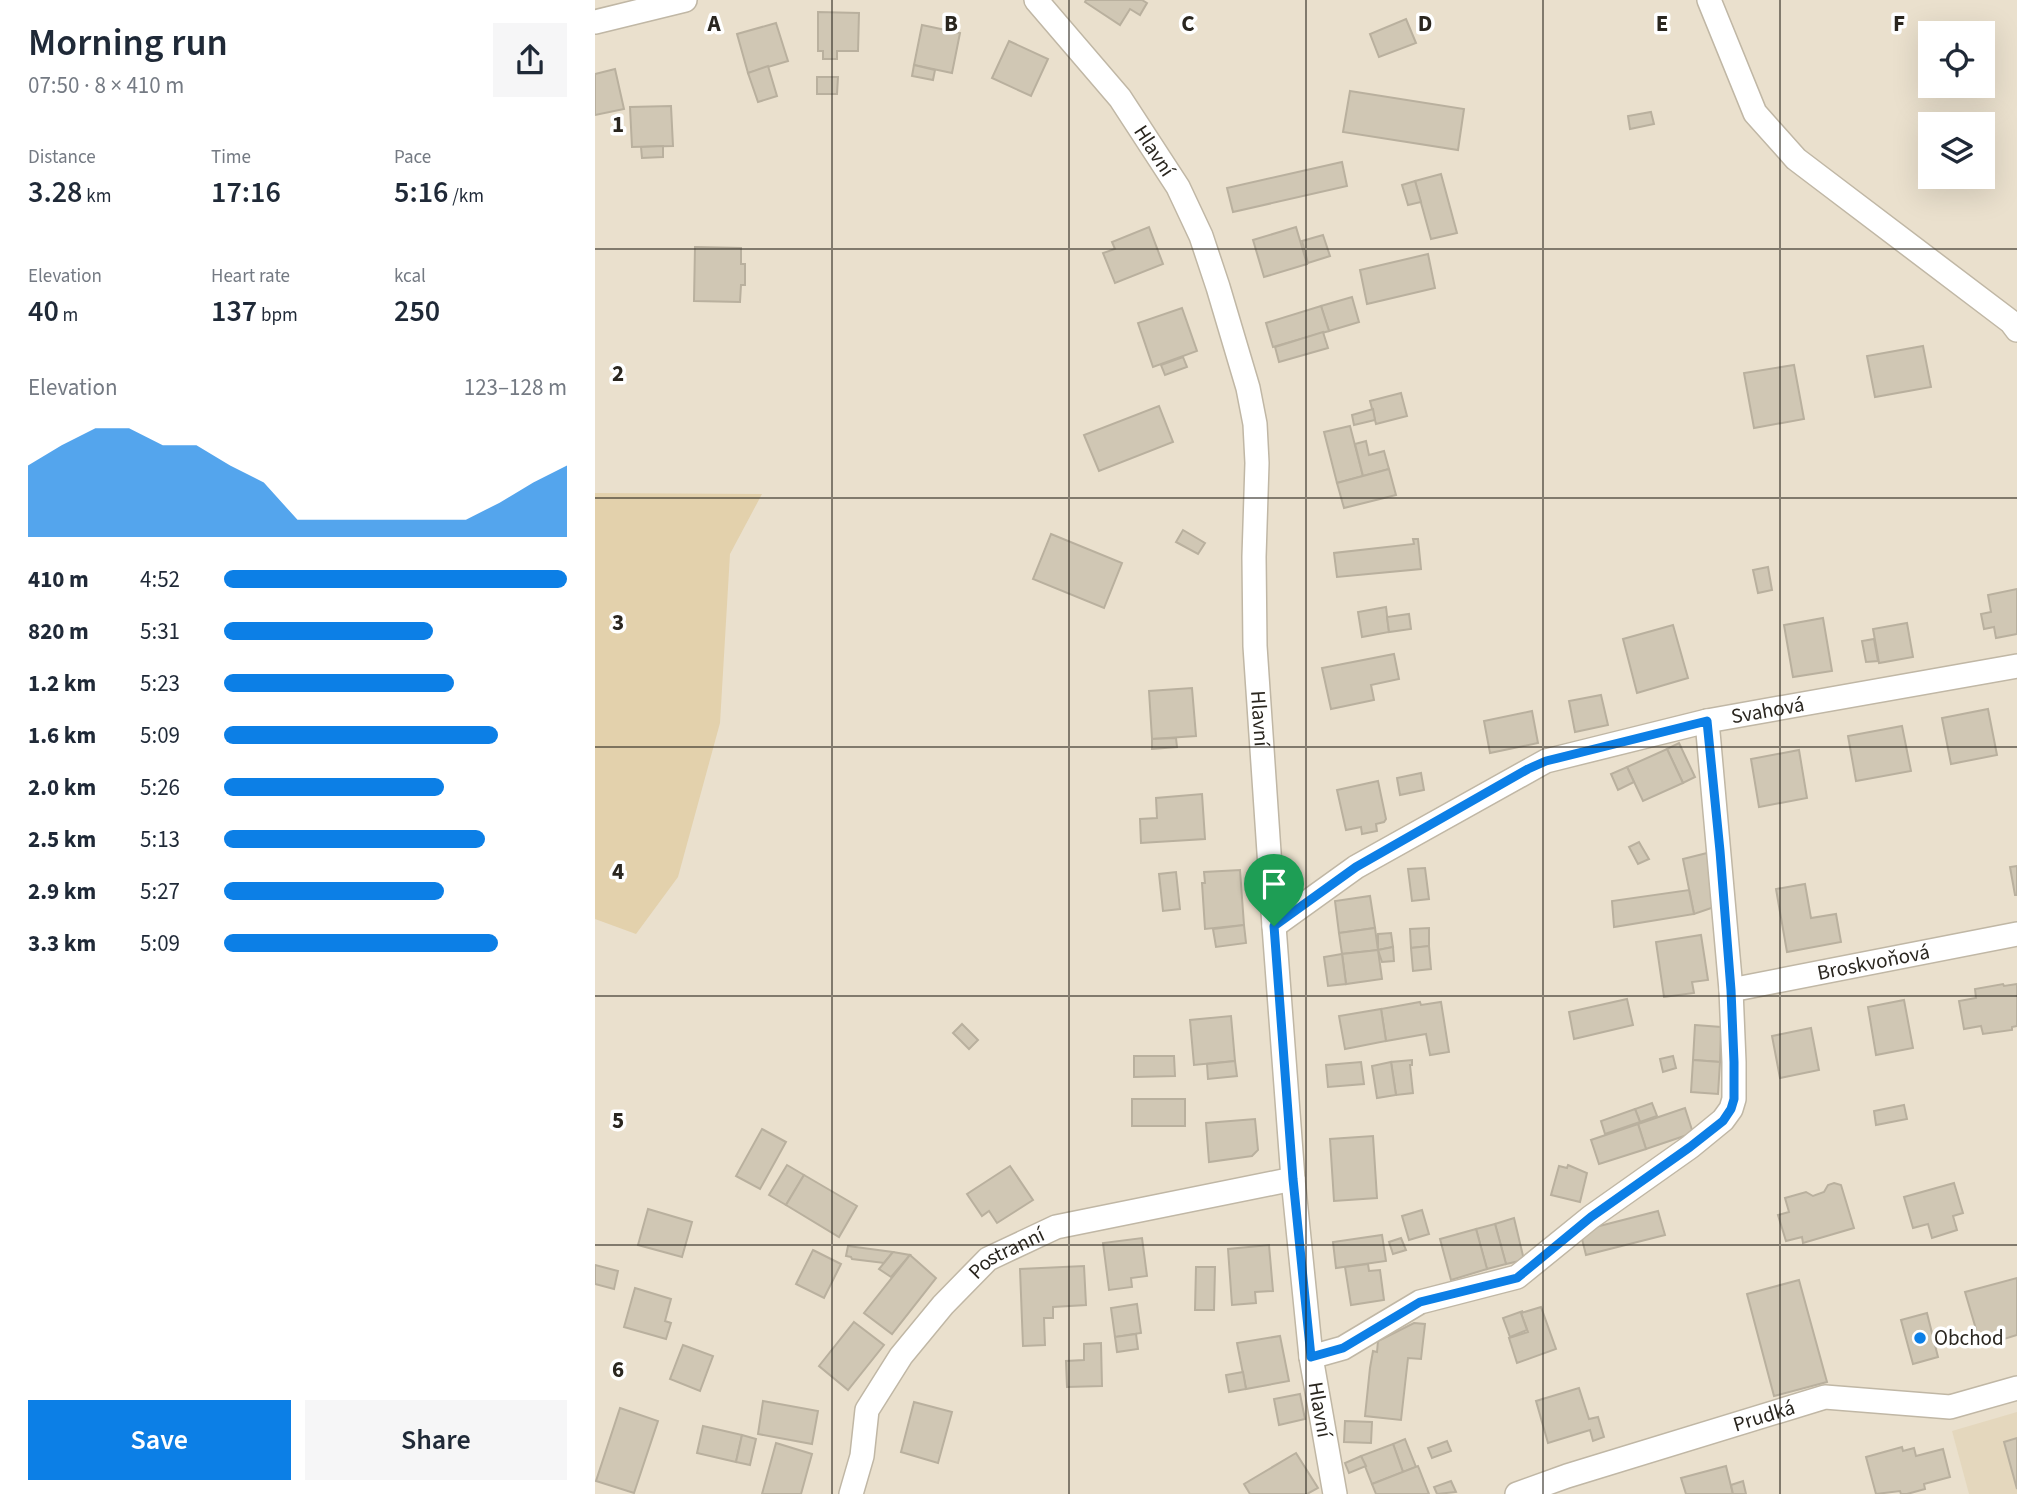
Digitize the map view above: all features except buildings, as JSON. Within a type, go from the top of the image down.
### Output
[{"type":"street","points":[[595,22],[685,0]]},
{"type":"street","name":"Hlavní","points":[[1036,0],[1120,98],[1178,187],[1201,236],[1248,388],[1255,424],[1257,463],[1255,646],[1293,1179],[1311,1357],[1335,1494]]},
{"type":"street","points":[[1709,0],[1755,113],[1796,159],[2011,322],[2017,330]]},
{"type":"street","name":"Svahová","points":[[1274,926],[1356,867],[1546,761],[1707,721],[2017,666]]},
{"type":"street","points":[[1311,1357],[1343,1348],[1420,1302],[1517,1278],[1591,1217],[1723,1121],[1731,1109],[1734,1099],[1731,990],[1707,721]]},
{"type":"street","name":"Broskvoňová","points":[[1731,990],[2017,934]]},
{"type":"street","name":"Postranní","points":[[851,1494],[862,1456],[867,1410],[901,1356],[943,1305],[988,1259],[1056,1227],[1293,1179]]},
{"type":"street","name":"Prudká","points":[[1517,1494],[1567,1476],[1825,1397],[1950,1407],[2017,1388]]},
{"type":"shaded area","points":[[595,493],[762,494],[730,554],[720,723],[678,877],[636,934],[595,919]]},
{"type":"shaded area","points":[[2017,1412],[2017,1494],[1969,1494],[1952,1431]]},
{"type":"place","name":"Obchod","points":[[1920,1338]]},
{"type":"route","points":[[1707,721],[1731,990],[1734,1099],[1731,1109],[1723,1121],[1591,1217],[1517,1278],[1420,1302],[1343,1348],[1311,1357],[1293,1179],[1274,926],[1356,867],[1528,769],[1546,761],[1707,721]]}]
